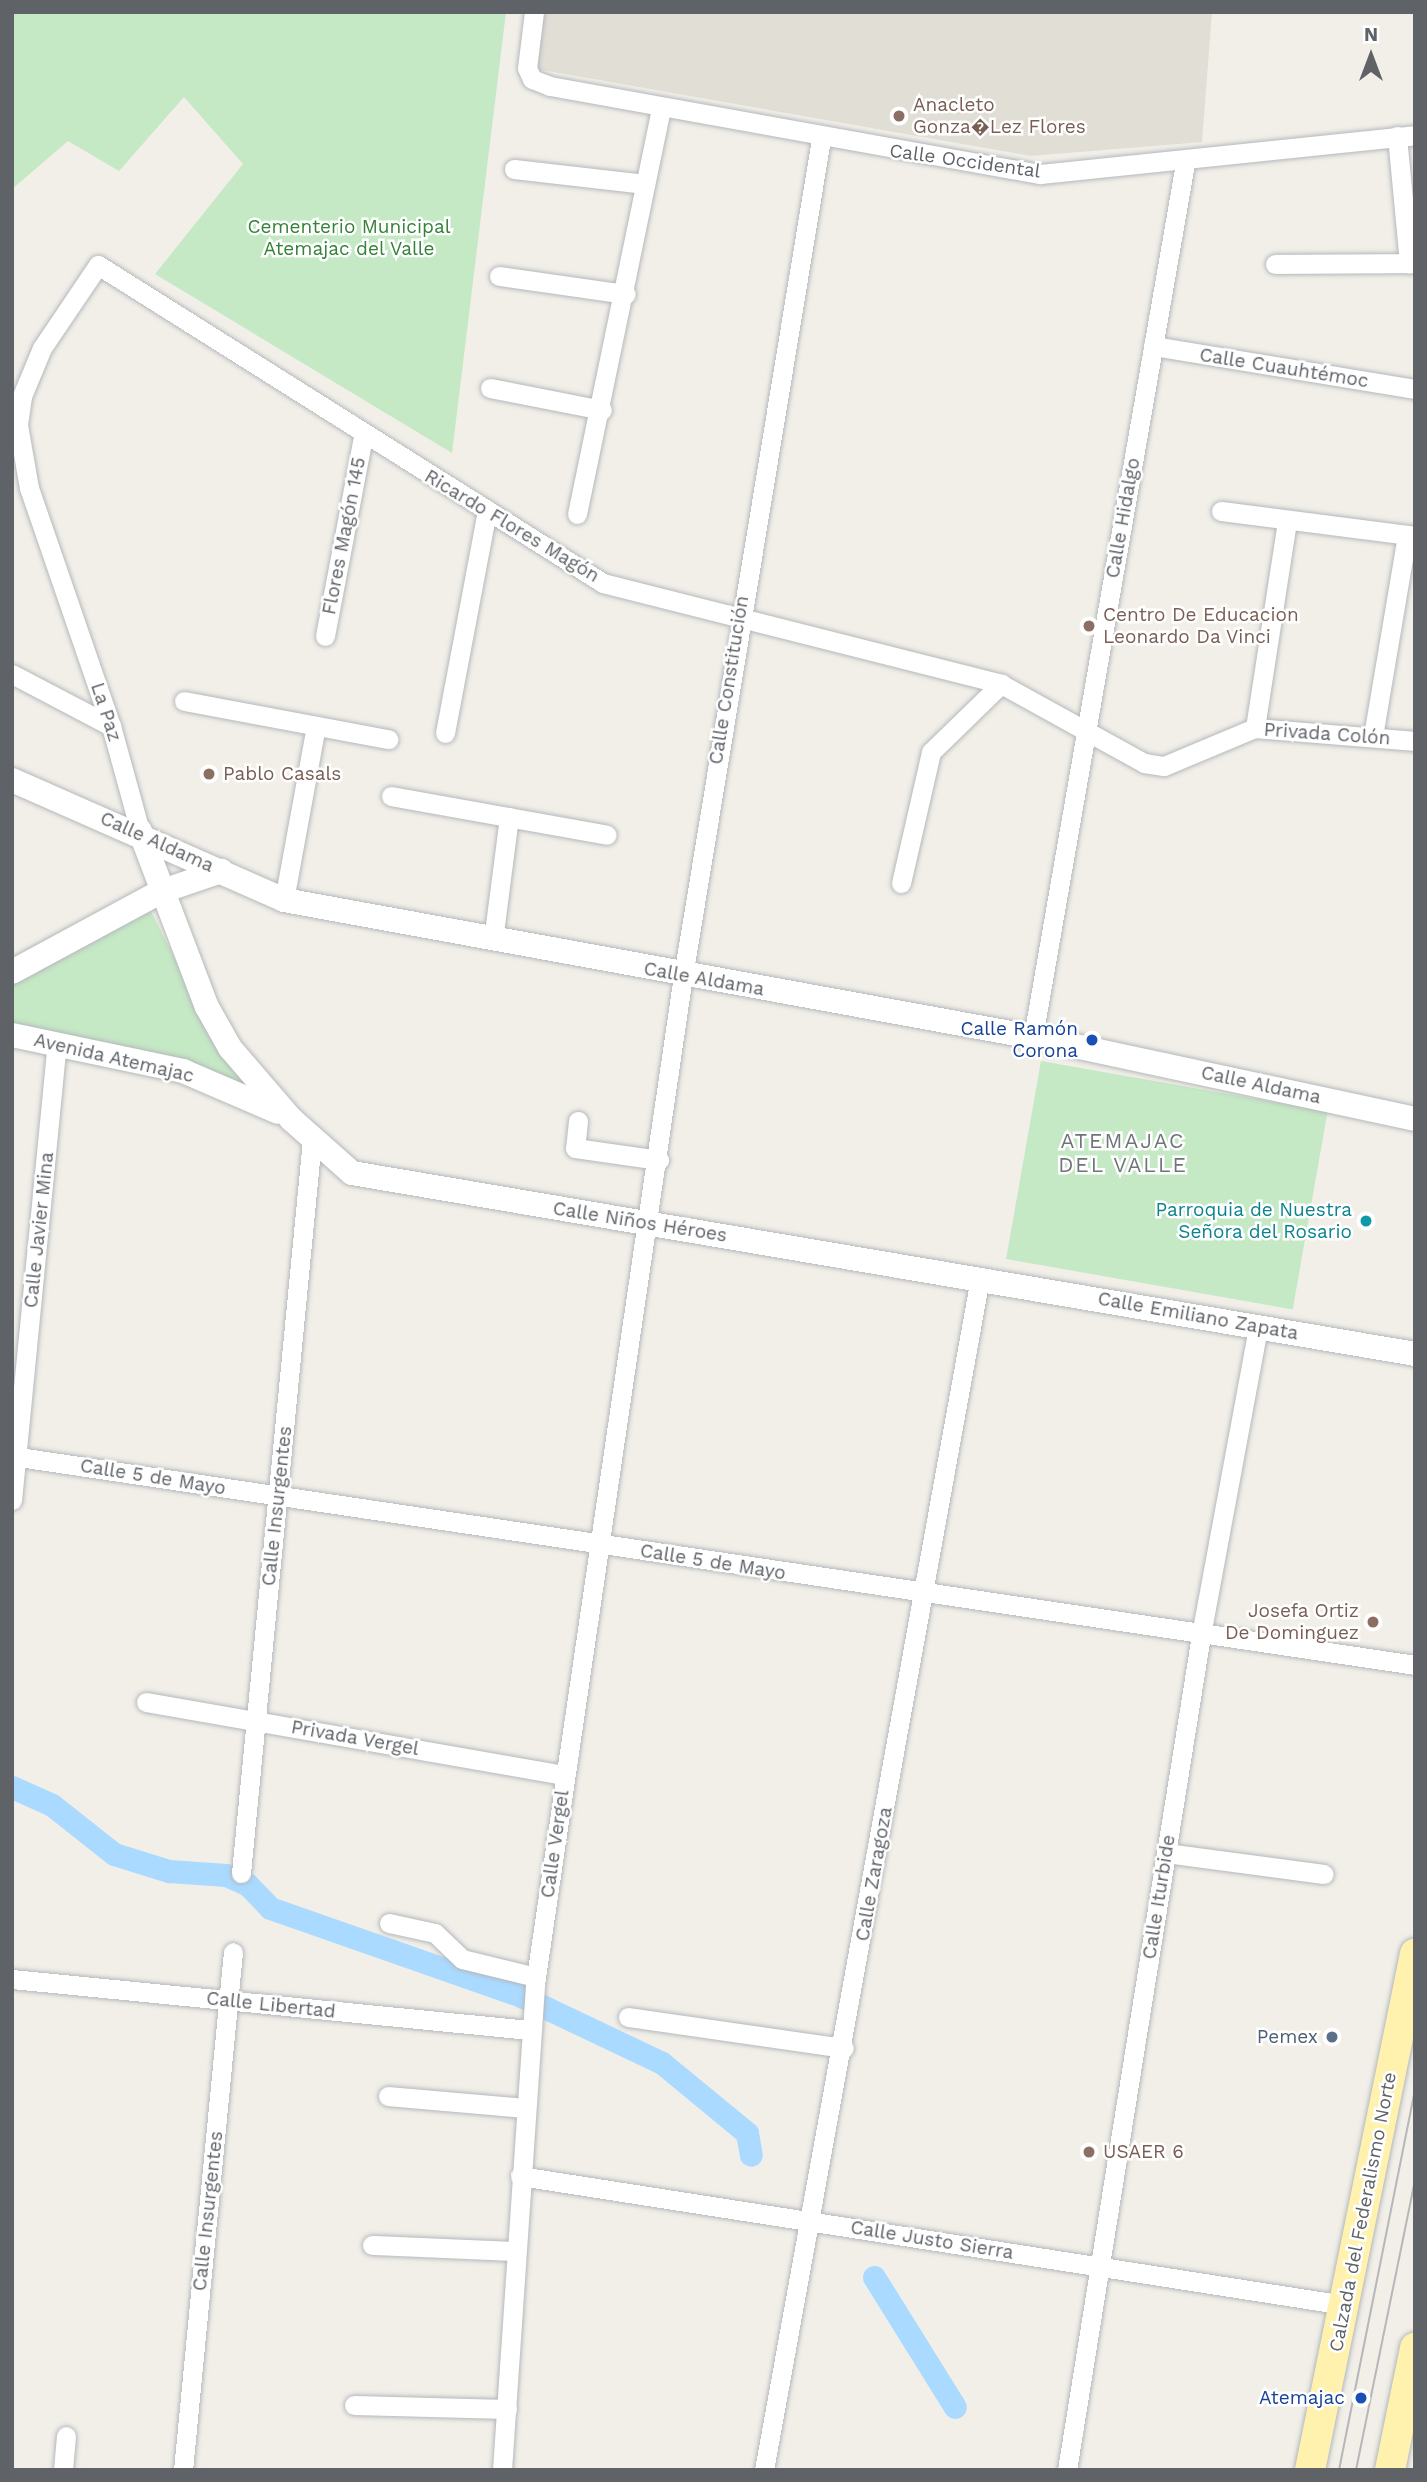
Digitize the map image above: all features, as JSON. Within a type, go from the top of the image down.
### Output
[{"type":"main road","name":"Calzada del Federalismo Norte","points":[[1310,2470],[1415,1954]]},
{"type":"main road","points":[[1390,2470],[1415,2348]]},
{"type":"street","name":"Calle Occidental","points":[[534,12],[527,68],[532,79],[550,86],[821,139],[1040,174],[1185,163],[1406,135]]},
{"type":"street","points":[[577,514],[603,410],[661,108]]},
{"type":"street","points":[[1275,264],[1412,263],[1406,135]]},
{"type":"street","name":"Calle Constitución","points":[[650,1223],[683,976],[740,615],[821,139]]},
{"type":"street","name":"Calle Hidalgo","points":[[1033,1037],[1185,163]]},
{"type":"street","points":[[514,169],[645,184]]},
{"type":"street","name":"Ricardo Flores Magón","points":[[99,265],[363,437],[603,583],[740,615],[1001,684],[1086,733]]},
{"type":"street","name":"La Paz","points":[[99,265],[42,348],[22,396],[18,425],[29,488],[111,726],[160,892],[230,1048],[291,1119],[312,1139]]},
{"type":"street","points":[[499,276],[626,294]]},
{"type":"street","name":"Calle Cuauhtémoc","points":[[1153,346],[1415,389]]},
{"type":"street","points":[[490,388],[603,410]]},
{"type":"street","name":"Flores Magón 145","points":[[324,636],[363,437]]},
{"type":"street","points":[[445,733],[487,510]]},
{"type":"street","points":[[1221,512],[1411,536],[1374,736]]},
{"type":"street","points":[[1255,727],[1287,521]]},
{"type":"street","points":[[12,674],[111,726]]},
{"type":"street","points":[[901,883],[931,752],[965,712],[1001,684]]},
{"type":"street","points":[[184,701],[388,739]]},
{"type":"street","points":[[284,900],[316,726]]},
{"type":"street","name":"Privada Colón","points":[[1086,733],[1144,763],[1164,766],[1255,727],[1415,741]]},
{"type":"street","name":"Calle Aldama","points":[[12,779],[140,831],[284,900],[683,976],[1033,1037],[1415,1119]]},
{"type":"street","points":[[391,796],[607,835]]},
{"type":"street","points":[[493,940],[509,817]]},
{"type":"street","points":[[12,972],[160,892],[222,871]]},
{"type":"street","name":"Avenida Atemajac","points":[[12,1035],[183,1071],[291,1119]]},
{"type":"street","name":"Calle Javier Mina","points":[[12,1500],[14,1456],[57,1044]]},
{"type":"street","points":[[578,1121],[575,1148],[659,1160]]},
{"type":"street","name":"Calle Niños Héroes","points":[[312,1139],[352,1173],[980,1278]]},
{"type":"street","name":"Calle Insurgentes","points":[[241,1873],[312,1139]]},
{"type":"street","name":"Calle Vergel","points":[[502,2470],[530,2025],[564,1775],[650,1223]]},
{"type":"street","name":"Calle Emiliano Zapata","points":[[980,1278],[1415,1354]]},
{"type":"street","name":"Calle Zaragoza","points":[[764,2470],[813,2222],[980,1278]]},
{"type":"street","name":"Calle Iturbide","points":[[1067,2470],[1201,1635],[1258,1326]]},
{"type":"street","name":"Calle 5 de Mayo","points":[[14,1456],[923,1594],[1415,1665]]},
{"type":"street","name":"Privada Vergel","points":[[146,1702],[564,1775]]},
{"type":"street","points":[[1166,1853],[1324,1874]]},
{"type":"street","points":[[389,1923],[435,1933],[461,1959],[536,1981]]},
{"type":"street","name":"Calle Insurgentes","points":[[183,2470],[233,1952]]},
{"type":"street","name":"Calle Libertad","points":[[12,1979],[530,2025]]},
{"type":"street","points":[[628,2017],[844,2049]]},
{"type":"street","points":[[388,2096],[524,2108]]},
{"type":"street","name":"Calle Justo Sierra","points":[[520,2176],[1345,2305]]},
{"type":"street","points":[[372,2245],[516,2251]]},
{"type":"street","points":[[354,2405],[507,2409]]},
{"type":"street","points":[[63,2470],[66,2436]]},
{"type":"shaded area","points":[[543,12],[1212,12],[1202,142],[1031,156],[537,69]]},
{"type":"green space","name":"Cementerio Municipal Atemajac del Valle","points":[[12,12],[506,12],[452,453],[155,274],[243,164],[184,97],[119,171],[68,141],[12,189]]},
{"type":"green space","points":[[150,909],[183,975],[253,1095],[12,1032],[12,978]]},
{"type":"green space","points":[[1041,1061],[1328,1112],[1293,1309],[1006,1259]]},
{"type":"waterway","points":[[12,1787],[52,1805],[114,1854],[169,1871],[226,1875],[248,1885],[270,1908],[521,1996],[662,2063],[747,2133],[751,2155]]},
{"type":"waterway","points":[[874,2277],[955,2407]]},
{"type":"tram line","points":[[1339,2470],[1415,2091]]},
{"type":"tram line","points":[[1356,2470],[1415,2179]]},
{"type":"place","name":"Anacleto Gonza�Lez Flores","points":[[899,116]]},
{"type":"place","name":"Centro De Educacion Leonardo Da Vinci","points":[[1089,626]]},
{"type":"place","name":"Pablo Casals","points":[[209,774]]},
{"type":"place","name":"Calle Ramón Corona","points":[[1092,1040]]},
{"type":"place","name":"Parroquia de Nuestra Señora del Rosario","points":[[1366,1221]]},
{"type":"place","name":"Josefa Ortiz De Dominguez","points":[[1373,1622]]},
{"type":"place","name":"Pemex","points":[[1332,2037]]},
{"type":"place","name":"USAER 6","points":[[1089,2152]]},
{"type":"place","name":"Atemajac","points":[[1361,2398]]},
{"type":"district","name":"ATEMAJAC DEL VALLE","points":[[1123,1153]]}]
